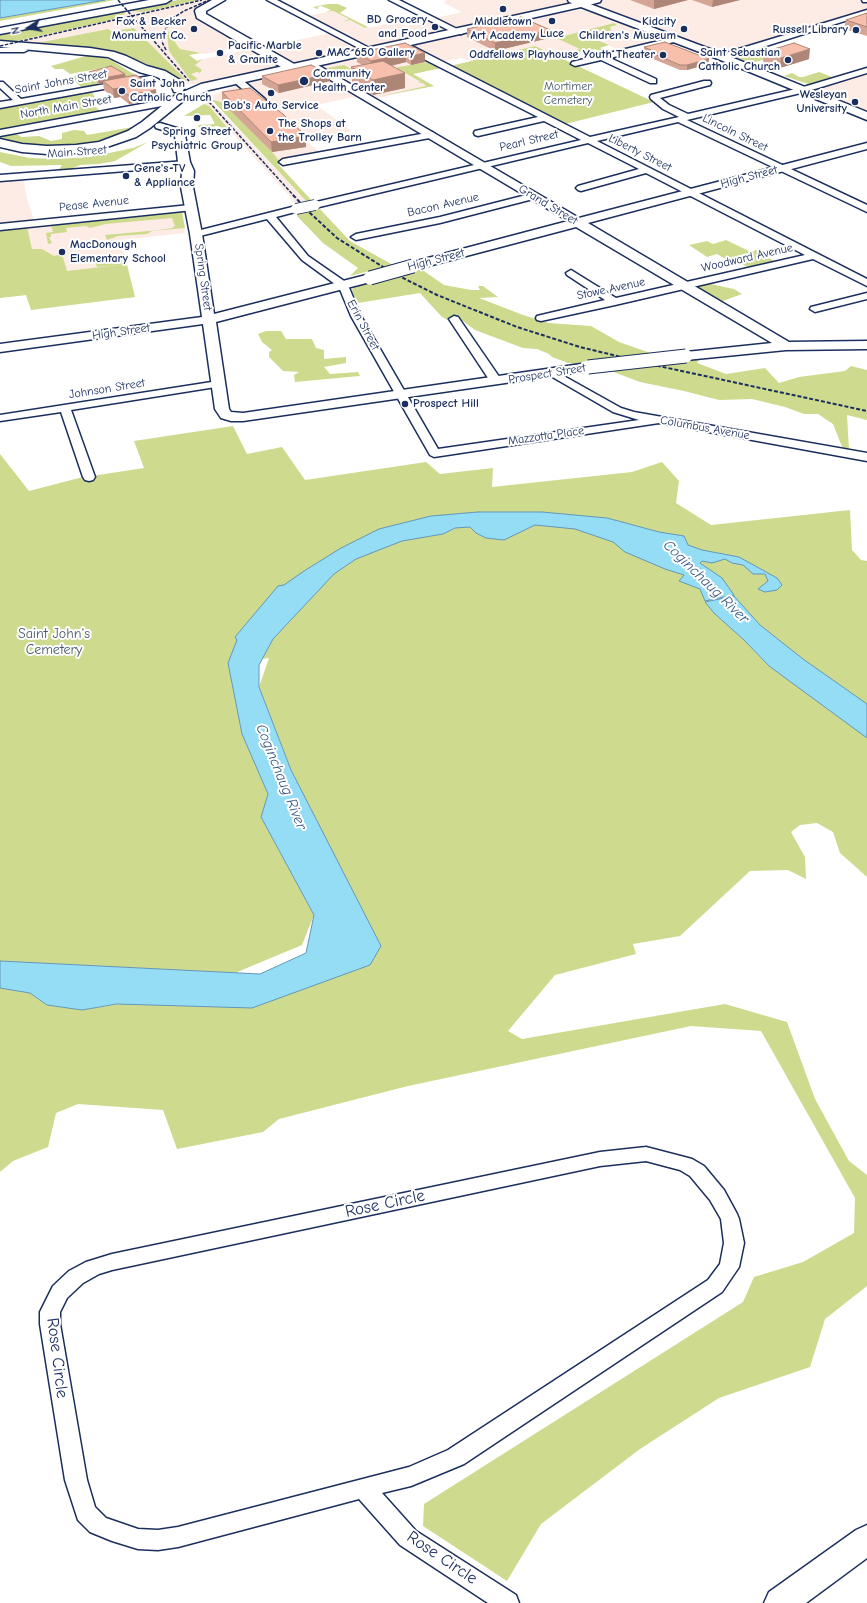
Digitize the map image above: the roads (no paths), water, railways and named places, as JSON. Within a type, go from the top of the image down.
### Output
[{"type":"main road","points":[[0,29],[130,0]]},
{"type":"main road","points":[[0,29],[166,0]]},
{"type":"main road","points":[[220,0],[206,6],[200,11],[200,14],[204,18],[292,68]]},
{"type":"main road","name":"Main Street","points":[[158,124],[174,101],[190,95],[221,90],[234,81],[459,32],[577,2],[596,0]]},
{"type":"main road","points":[[577,2],[722,57],[867,116]]},
{"type":"main road","points":[[1,46],[102,52],[122,58],[163,86],[190,95]]},
{"type":"main road","name":"Main Street","points":[[0,147],[37,154],[78,154],[120,147],[141,140],[158,124],[179,110],[190,95]]},
{"type":"main road","name":"Main Street","points":[[0,142],[22,148],[69,150],[94,147],[114,142],[130,135],[146,125],[158,124]]},
{"type":"main road","points":[[780,1603],[867,1540]]},
{"type":"street","points":[[271,0],[371,51]]},
{"type":"street","points":[[393,0],[459,32]]},
{"type":"street","points":[[722,57],[867,12]]},
{"type":"street","points":[[574,64],[675,39]]},
{"type":"street","name":"Liberty Street","points":[[401,44],[867,283]]},
{"type":"street","points":[[1,46],[24,50]]},
{"type":"street","points":[[602,57],[653,81]]},
{"type":"street","name":"Grand Street","points":[[311,64],[786,346]]},
{"type":"street","name":"Pearl Street","points":[[196,234],[296,209],[802,90],[867,70]]},
{"type":"street","name":"Saint Johns Street","points":[[0,105],[146,74]]},
{"type":"street","points":[[234,81],[267,105]]},
{"type":"street","name":"Lincoln Street","points":[[708,83],[654,98],[682,118],[782,169],[867,209]]},
{"type":"street","points":[[0,84],[19,101]]},
{"type":"street","name":"North Main Street","points":[[0,133],[174,101]]},
{"type":"street","name":"North Main Street","points":[[138,108],[151,108],[158,124]]},
{"type":"street","points":[[478,133],[546,118]]},
{"type":"street","name":"Spring Street","points":[[158,124],[167,133],[180,137],[188,174],[187,187],[190,208],[196,234],[222,409],[228,416]]},
{"type":"street","points":[[283,162],[432,135]]},
{"type":"street","name":"High Street","points":[[0,348],[209,320],[867,146]]},
{"type":"street","points":[[0,178],[186,164]]},
{"type":"street","points":[[581,188],[647,170]]},
{"type":"street","name":"Bacon Avenue","points":[[356,237],[440,220],[534,196]]},
{"type":"street","name":"Pease Avenue","points":[[0,227],[190,208]]},
{"type":"street","name":"Erin Street","points":[[270,216],[305,258],[343,285],[356,316],[434,452]]},
{"type":"street","name":"Woodward Avenue","points":[[686,286],[814,256]]},
{"type":"street","points":[[571,273],[615,302]]},
{"type":"street","name":"Stowe Avenue","points":[[542,318],[686,286]]},
{"type":"street","points":[[815,309],[867,296]]},
{"type":"street","points":[[454,319],[496,381]]},
{"type":"street","name":"Prospect Street","points":[[228,416],[243,417],[588,368],[686,356],[786,346],[867,345]]},
{"type":"street","name":"Columbus Avenue","points":[[553,373],[617,410],[632,415],[867,457]]},
{"type":"street","name":"Johnson Street","points":[[0,418],[218,384]]},
{"type":"street","points":[[65,408],[89,476]]},
{"type":"street","name":"Mazzotta Place","points":[[434,452],[659,420]]},
{"type":"street","name":"Rose Circle","points":[[646,1154],[685,1164],[697,1171],[717,1195],[730,1219],[734,1243],[729,1267],[714,1286],[456,1458],[410,1476],[364,1489],[178,1537],[158,1540],[138,1539],[98,1525],[86,1513],[81,1499],[51,1335],[50,1312],[60,1292],[76,1277],[93,1268],[112,1262],[600,1159],[646,1154]]},
{"type":"street","name":"Rose Circle","points":[[364,1489],[408,1538],[508,1603]]},
{"type":"water","points":[[0,0],[105,0],[0,18]]},
{"type":"water","name":"Coginchaug River","points":[[478,512],[542,512],[607,518],[659,532],[684,536],[688,545],[702,550],[739,557],[777,578],[782,585],[777,590],[765,592],[758,589],[768,581],[765,574],[753,574],[743,565],[732,563],[725,559],[712,563],[702,561],[700,563],[722,578],[734,595],[705,601],[700,589],[679,581],[684,575],[665,569],[625,552],[613,542],[575,529],[535,525],[504,540],[486,538],[476,533],[470,527],[455,528],[443,534],[402,541],[356,559],[334,574],[273,639],[259,665],[259,687],[291,770],[381,946],[370,965],[252,1008],[117,1004],[82,1010],[47,1005],[30,993],[0,988],[0,961],[260,974],[306,953],[314,915],[261,817],[268,794],[242,734],[228,663],[237,640],[235,637],[278,586],[284,585],[341,548],[379,529],[431,516]]},
{"type":"water","points":[[734,596],[760,625],[803,659],[867,704],[867,738],[769,666],[744,640],[714,613],[705,602]]},
{"type":"railway","points":[[118,0],[132,16]]},
{"type":"railway","points":[[132,16],[202,0]]},
{"type":"railway","points":[[166,50],[162,42],[162,34],[173,18],[184,11],[209,0]]},
{"type":"railway","points":[[0,46],[132,16]]},
{"type":"railway","points":[[132,16],[189,81]]},
{"type":"railway","points":[[209,102],[294,196]]},
{"type":"railway","points":[[293,195],[337,238],[391,272],[437,295],[517,327],[580,347],[654,365],[867,411]]},
{"type":"place","name":"Middletown Art Academy","points":[[503,9]]},
{"type":"place","name":"Luce","points":[[552,21]]},
{"type":"place","name":"BD Grocery and Food","points":[[435,27]]},
{"type":"place","name":"Fox & Becker Monument Co.","points":[[194,29]]},
{"type":"place","name":"Kidcity Children's Museum","points":[[684,29]]},
{"type":"place","name":"Russell Library","points":[[856,30]]},
{"type":"place","name":"Pacific Marble & Granite","points":[[220,53]]},
{"type":"place","name":"MAC 650 Gallery","points":[[319,53]]},
{"type":"place","name":"Oddfellows Playhouse Youth Theater","points":[[663,55]]},
{"type":"place","name":"Saint Sebastian Catholic Church","points":[[788,60]]},
{"type":"place","name":"Community Health Center","points":[[304,81]]},
{"type":"place","name":"Saint John Catholic Church","points":[[122,91]]},
{"type":"place","name":"Bob's Auto Service","points":[[271,93]]},
{"type":"place","name":"Wesleyan University","points":[[855,102]]},
{"type":"place","name":"Spring Street Psychiatric Group","points":[[197,118]]},
{"type":"place","name":"The Shops at the Trolley Barn","points":[[270,131]]},
{"type":"place","name":"Gene's TV & Appliance","points":[[126,176]]},
{"type":"place","name":"MacDonough Elementary School","points":[[62,252]]},
{"type":"place","name":"Prospect Hill","points":[[405,404]]},
{"type":"park label","name":"Mortimer Cemetery","points":[[568,94]]},
{"type":"park label","name":"Saint John's Cemetery","points":[[54,642]]}]
